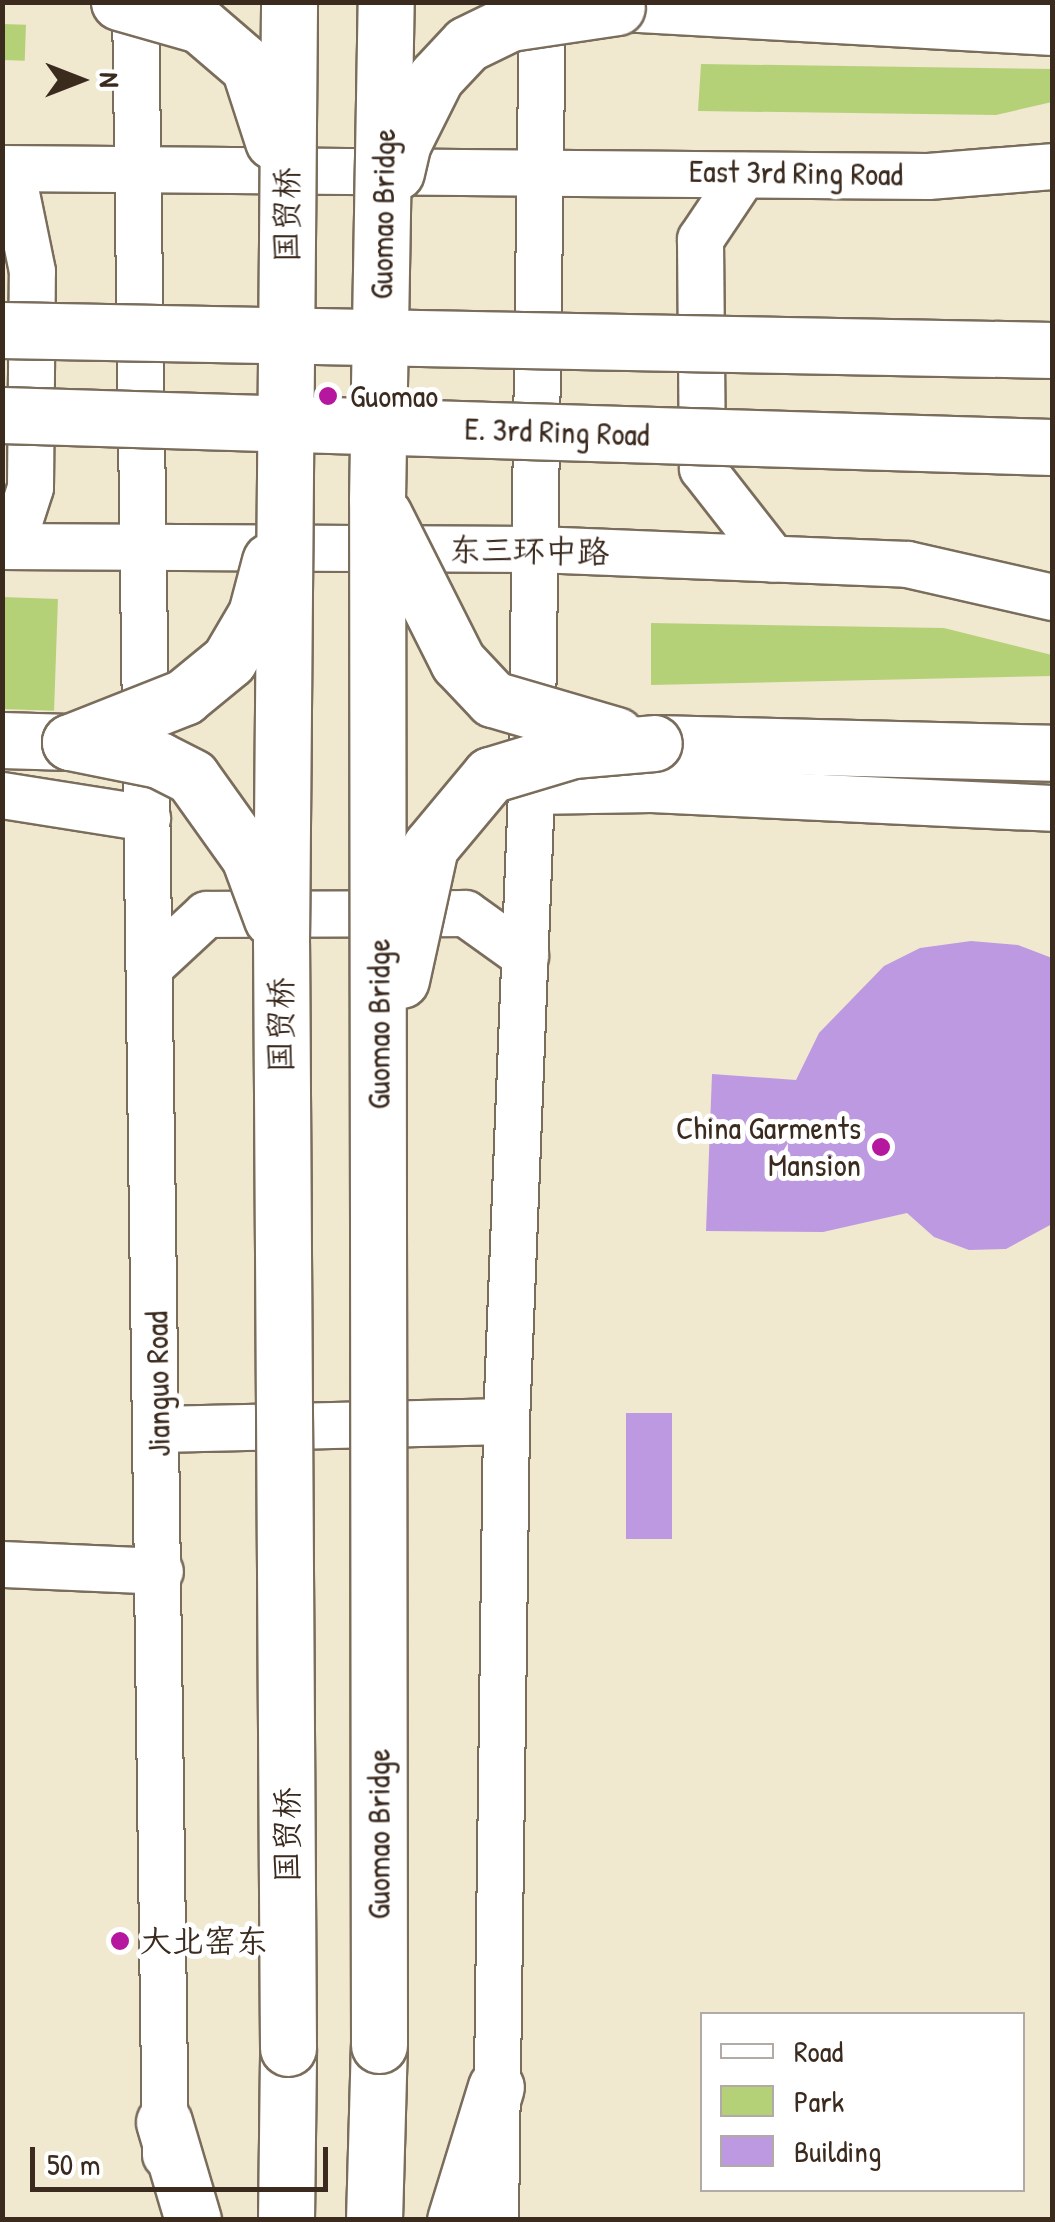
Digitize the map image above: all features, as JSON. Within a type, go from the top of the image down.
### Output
[{"type":"highway","points":[[119,2],[200,24],[248,67],[270,126],[288,220]]},
{"type":"highway","name":"国贸桥","points":[[286,2220],[281,942],[289,2]]},
{"type":"highway","name":"Guomao Bridge","points":[[374,2220],[379,2045],[377,500],[386,2]]},
{"type":"highway","points":[[383,233],[402,145],[436,77],[466,44],[510,22],[611,5],[1052,26]]},
{"type":"highway","points":[[2,330],[1049,350]]},
{"type":"highway","name":"E. 3rd Ring Road","points":[[2,415],[1049,447]]},
{"type":"highway","points":[[70,742],[184,697],[229,660],[256,614],[285,500]]},
{"type":"highway","points":[[377,500],[458,662],[493,699],[566,725],[654,742]]},
{"type":"highway","points":[[2,740],[70,742],[159,760],[192,777],[248,856],[281,942]]},
{"type":"highway","points":[[379,1088],[430,847],[490,774],[573,750],[654,742],[1052,753]]},
{"type":"highway","points":[[456,2220],[496,2087]]},
{"type":"highway","points":[[164,2122],[193,2220]]},
{"type":"street","name":"Jianguo Road","points":[[135,2],[159,1430],[166,2220]]},
{"type":"street","points":[[494,2220],[506,1421],[531,791],[542,2]]},
{"type":"street","name":"East 3rd Ring Road","points":[[539,170],[928,176],[1052,166]]},
{"type":"street","points":[[7,546],[30,486],[32,271],[7,168],[539,170]]},
{"type":"street","points":[[744,175],[700,239],[702,468],[773,559]]},
{"type":"street","name":"东三环中路","points":[[7,546],[536,549],[906,564],[1052,597]]},
{"type":"street","points":[[531,791],[651,789],[1052,808]]},
{"type":"street","points":[[2,795],[148,818]]},
{"type":"street","points":[[150,966],[206,914],[464,913],[525,956]]},
{"type":"street","points":[[159,1430],[506,1421]]},
{"type":"street","points":[[2,1564],[160,1572]]},
{"type":"green space","points":[[3,24],[26,25],[25,61],[2,60]]},
{"type":"green space","points":[[701,64],[1052,69],[1052,102],[996,115],[698,111]]},
{"type":"green space","points":[[3,597],[58,599],[54,711],[2,709]]},
{"type":"green space","points":[[651,623],[944,628],[1052,655],[1052,676],[651,685]]},
{"type":"building","name":"China Garments Mansion","points":[[971,941],[1018,945],[1052,958],[1052,1224],[1006,1249],[969,1250],[934,1237],[907,1213],[823,1232],[706,1231],[712,1074],[796,1080],[819,1033],[884,966],[920,948]]},
{"type":"building","points":[[626,1413],[672,1413],[672,1539],[626,1539]]},
{"type":"place","name":"Guomao","points":[[328,396]]},
{"type":"place","name":"China Garments Mansion","points":[[881,1147]]},
{"type":"place","name":"大北窑东","points":[[120,1941]]}]
